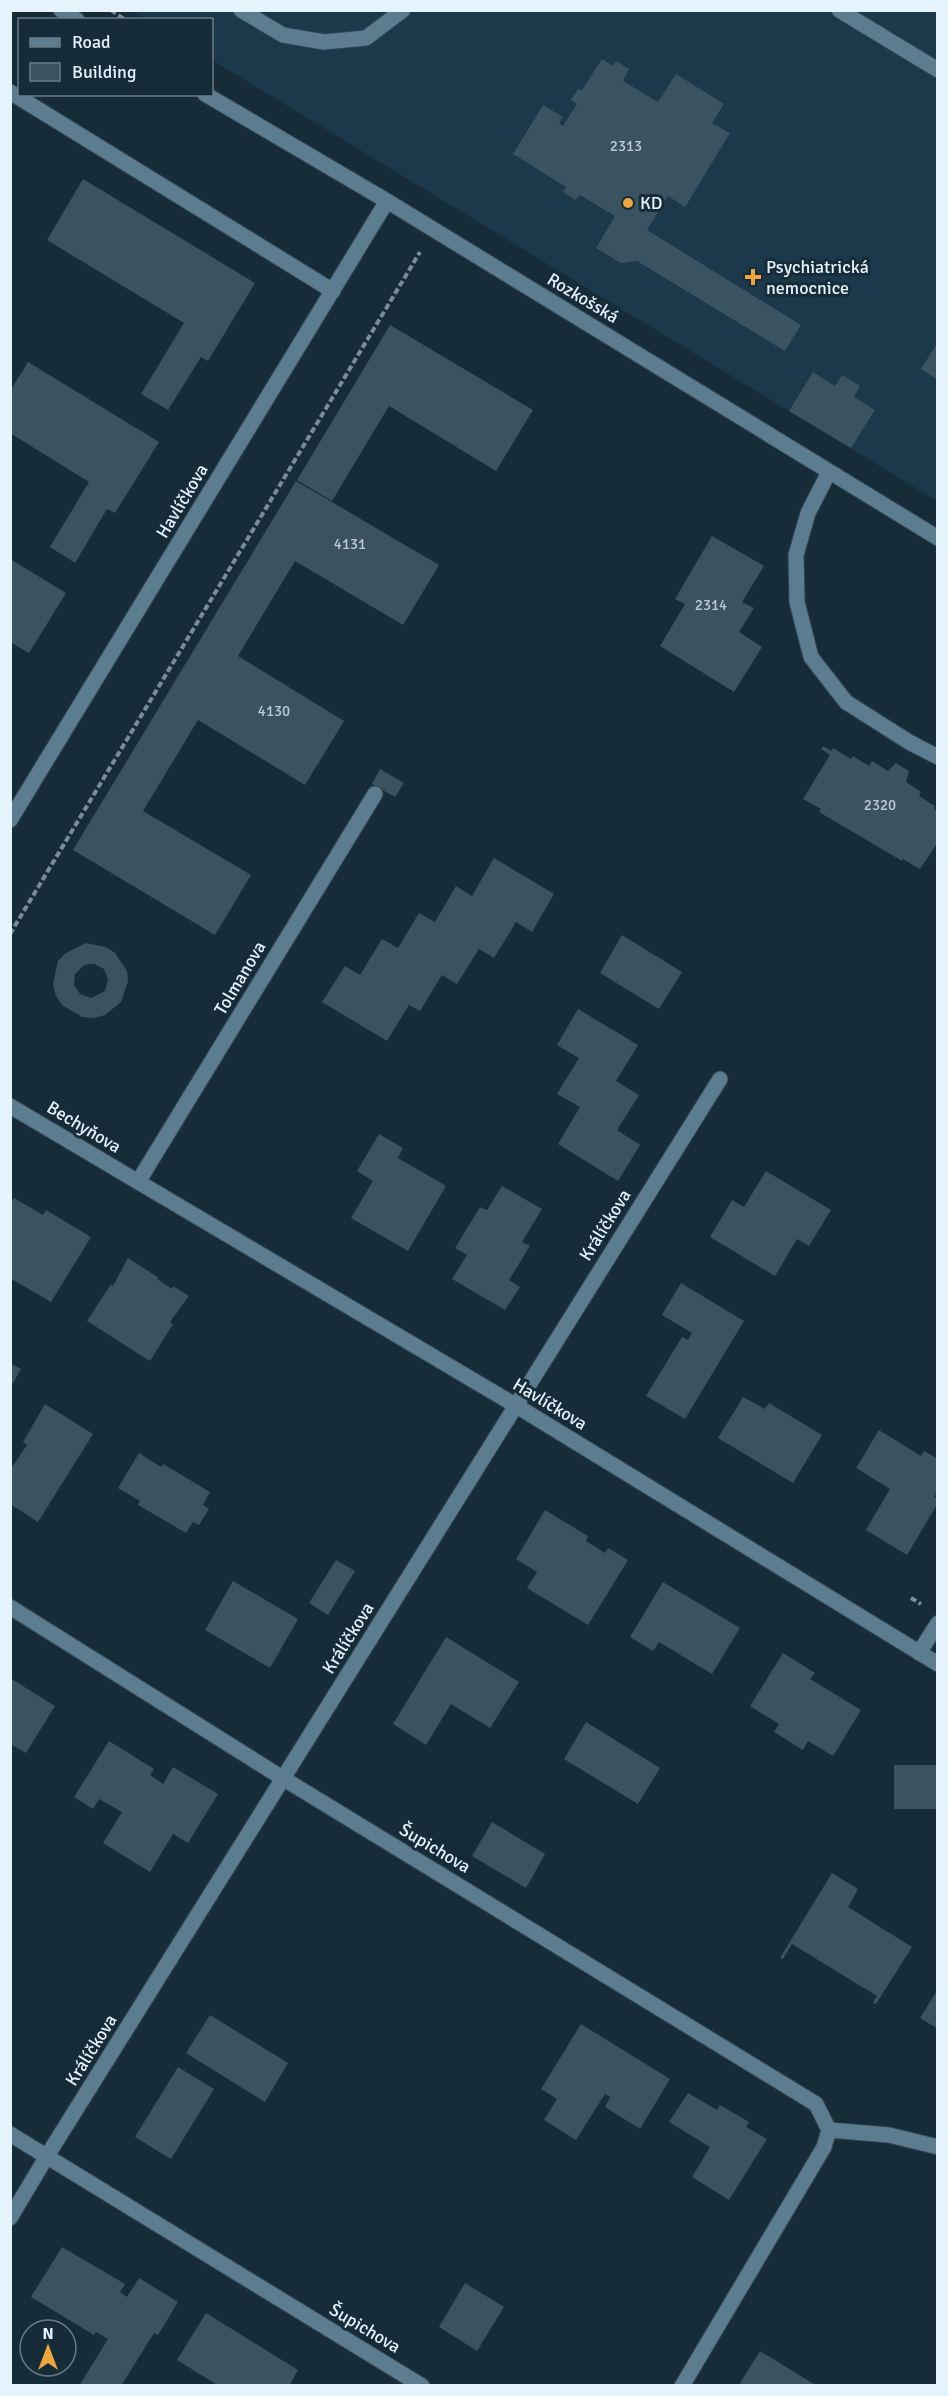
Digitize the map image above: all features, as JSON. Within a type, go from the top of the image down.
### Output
[{"type":"street","points":[[241,10],[283,35],[324,42],[366,38],[403,10]]},
{"type":"street","points":[[839,10],[938,70]]},
{"type":"street","points":[[10,92],[333,291]]},
{"type":"street","name":"Rozkošská","points":[[208,96],[387,201],[938,538]]},
{"type":"street","name":"Havlíčkova","points":[[10,820],[387,201]]},
{"type":"street","points":[[829,472],[808,513],[795,555],[797,602],[811,657],[846,702],[909,742],[938,757]]},
{"type":"street","name":"Tolmanova","points":[[138,1182],[375,794]]},
{"type":"street","name":"Králíčkova","points":[[10,2218],[285,1779],[514,1405],[720,1079]]},
{"type":"street","name":"Bechyňova","points":[[10,1106],[138,1182]]},
{"type":"street","name":"Havlíčkova","points":[[138,1182],[514,1405],[938,1664]]},
{"type":"street","name":"Šupichova","points":[[10,1607],[285,1779],[816,2104],[829,2130]]},
{"type":"street","points":[[919,1653],[938,1623]]},
{"type":"street","points":[[682,2385],[824,2147],[829,2130],[889,2135],[938,2147]]},
{"type":"street","name":"Šupichova","points":[[10,2134],[422,2385]]},
{"type":"path","points":[[10,933],[434,230]]},
{"type":"shaded area","name":"Psychiatrická nemocnice","points":[[131,11],[937,11],[937,501],[213,61],[213,18],[143,18]]},
{"type":"building","name":"KD","points":[[602,59],[613,66],[616,61],[629,69],[623,81],[658,102],[676,74],[724,104],[712,123],[730,133],[685,207],[668,196],[647,230],[801,325],[785,351],[637,261],[621,263],[596,248],[615,216],[580,195],[575,200],[563,192],[566,187],[513,154],[543,105],[563,117],[559,123],[563,126],[577,104],[571,100],[578,89],[582,90]]},
{"type":"building","points":[[83,179],[255,283],[208,361],[201,357],[168,410],[141,394],[184,323],[47,240]]},
{"type":"building","points":[[390,325],[533,410],[496,471],[389,406],[332,501],[297,480]]},
{"type":"building","points":[[938,342],[938,380],[921,369]]},
{"type":"building","points":[[28,362],[159,442],[115,513],[107,509],[75,563],[50,547],[89,482],[10,433],[10,391]]},
{"type":"building","points":[[813,372],[835,386],[842,375],[860,386],[854,397],[875,410],[851,448],[789,411]]},
{"type":"building","points":[[296,481],[439,565],[403,625],[295,561],[238,656],[344,721],[305,785],[198,720],[143,811],[251,875],[215,935],[73,850]]},
{"type":"building","points":[[712,536],[764,566],[742,602],[754,608],[739,632],[762,647],[734,692],[660,646],[685,604],[675,599]]},
{"type":"building","points":[[10,559],[66,593],[29,653],[10,642]]},
{"type":"building","points":[[823,746],[832,751],[833,748],[851,759],[853,756],[869,766],[872,761],[888,771],[896,763],[909,771],[906,782],[921,792],[919,796],[935,806],[934,809],[938,812],[938,842],[920,869],[903,859],[902,861],[819,812],[821,809],[803,799],[830,755],[821,749]]},
{"type":"building","points":[[380,769],[404,783],[395,797],[372,784]]},
{"type":"building","points":[[494,858],[554,894],[532,932],[516,922],[494,958],[479,949],[457,984],[442,975],[420,1011],[409,1005],[387,1041],[322,1002],[345,966],[360,975],[382,939],[398,948],[419,913],[435,922],[456,886],[472,896]]},
{"type":"building","points":[[622,935],[682,972],[659,1009],[600,973]]},
{"type":"building","points":[[86,943],[106,947],[115,953],[127,971],[128,981],[121,1002],[105,1015],[94,1018],[82,1017],[62,1005],[56,996],[53,984],[58,961],[66,953]],"holes":[[[94,964],[104,969],[108,979],[105,991],[91,998],[80,994],[74,985],[75,974],[83,966]]]},
{"type":"building","points":[[578,1009],[638,1045],[616,1081],[639,1095],[617,1130],[640,1145],[618,1181],[558,1144],[580,1107],[557,1094],[579,1058],[557,1045]]},
{"type":"building","points":[[379,1134],[403,1148],[398,1158],[446,1186],[408,1251],[351,1218],[373,1181],[357,1171]]},
{"type":"building","points":[[766,1171],[831,1210],[809,1246],[797,1239],[775,1276],[710,1237],[732,1200],[744,1207]]},
{"type":"building","points":[[502,1186],[542,1209],[522,1242],[530,1246],[509,1280],[520,1287],[505,1310],[452,1279],[467,1255],[455,1248],[480,1207],[487,1210]]},
{"type":"building","points":[[14,1198],[43,1215],[46,1210],[91,1237],[51,1302],[10,1278],[10,1204]]},
{"type":"building","points":[[128,1258],[172,1289],[173,1286],[189,1296],[170,1322],[173,1324],[150,1361],[87,1321],[111,1284],[113,1286]]},
{"type":"building","points":[[681,1283],[744,1321],[685,1419],[646,1396],[682,1337],[688,1340],[692,1333],[662,1315]]},
{"type":"building","points":[[10,1363],[21,1369],[13,1383],[10,1381]]},
{"type":"building","points":[[743,1397],[765,1409],[769,1403],[822,1435],[793,1483],[718,1438]]},
{"type":"building","points":[[45,1404],[93,1434],[38,1522],[10,1504],[10,1470],[27,1445],[23,1442]]},
{"type":"building","points":[[879,1430],[921,1456],[924,1451],[938,1459],[938,1491],[934,1497],[938,1499],[938,1503],[907,1555],[866,1530],[890,1489],[856,1468]]},
{"type":"building","points":[[139,1453],[161,1467],[163,1464],[210,1492],[203,1505],[209,1509],[199,1525],[193,1522],[186,1533],[138,1505],[140,1501],[118,1488]]},
{"type":"building","points":[[545,1510],[588,1536],[586,1541],[605,1553],[608,1548],[628,1560],[588,1625],[527,1588],[537,1572],[516,1559]]},
{"type":"building","points":[[336,1560],[355,1571],[328,1615],[309,1603]]},
{"type":"building","points":[[233,1581],[298,1619],[270,1668],[205,1630]]},
{"type":"building","points":[[663,1582],[740,1628],[712,1674],[659,1642],[653,1651],[630,1637]]},
{"type":"building","points":[[446,1637],[519,1682],[490,1728],[451,1704],[426,1745],[393,1724]]},
{"type":"building","points":[[783,1653],[815,1673],[810,1679],[861,1710],[833,1756],[808,1741],[803,1750],[774,1732],[779,1724],[750,1706]]},
{"type":"building","points":[[10,1678],[55,1706],[26,1753],[10,1744]]},
{"type":"building","points":[[586,1722],[660,1768],[638,1804],[564,1759]]},
{"type":"building","points":[[109,1741],[154,1769],[150,1775],[163,1784],[173,1767],[218,1794],[188,1843],[173,1834],[150,1872],[103,1843],[122,1812],[99,1799],[93,1809],[74,1797]]},
{"type":"building","points":[[894,1765],[938,1765],[938,1809],[894,1809]]},
{"type":"building","points":[[492,1822],[545,1854],[526,1888],[472,1856]]},
{"type":"building","points":[[832,1873],[858,1889],[848,1907],[912,1947],[876,2004],[873,2003],[877,1996],[792,1944],[783,1959],[780,1958]]},
{"type":"building","points":[[938,1989],[938,2029],[920,2018]]},
{"type":"building","points":[[210,2015],[288,2063],[265,2102],[186,2053]]},
{"type":"building","points":[[581,2024],[670,2079],[640,2129],[605,2107],[610,2097],[605,2094],[576,2140],[544,2120],[557,2099],[541,2089]]},
{"type":"building","points":[[178,2067],[214,2089],[171,2159],[135,2137]]},
{"type":"building","points":[[688,2093],[717,2110],[720,2105],[749,2122],[746,2127],[767,2139],[729,2200],[692,2177],[710,2147],[669,2122]]},
{"type":"building","points":[[62,2247],[125,2284],[120,2292],[127,2297],[139,2278],[178,2302],[158,2335],[154,2333],[121,2386],[79,2386],[108,2339],[96,2332],[94,2335],[78,2325],[78,2318],[66,2318],[31,2297]]},
{"type":"building","points":[[465,2283],[504,2307],[477,2351],[439,2327]]},
{"type":"building","points":[[206,2313],[298,2370],[289,2386],[219,2386],[177,2360]]},
{"type":"building","points":[[760,2351],[817,2386],[745,2386],[740,2383]]},
{"type":"place","name":"KD","points":[[628,203]]},
{"type":"place","name":"Psychiatrická nemocnice","points":[[753,277]]}]
